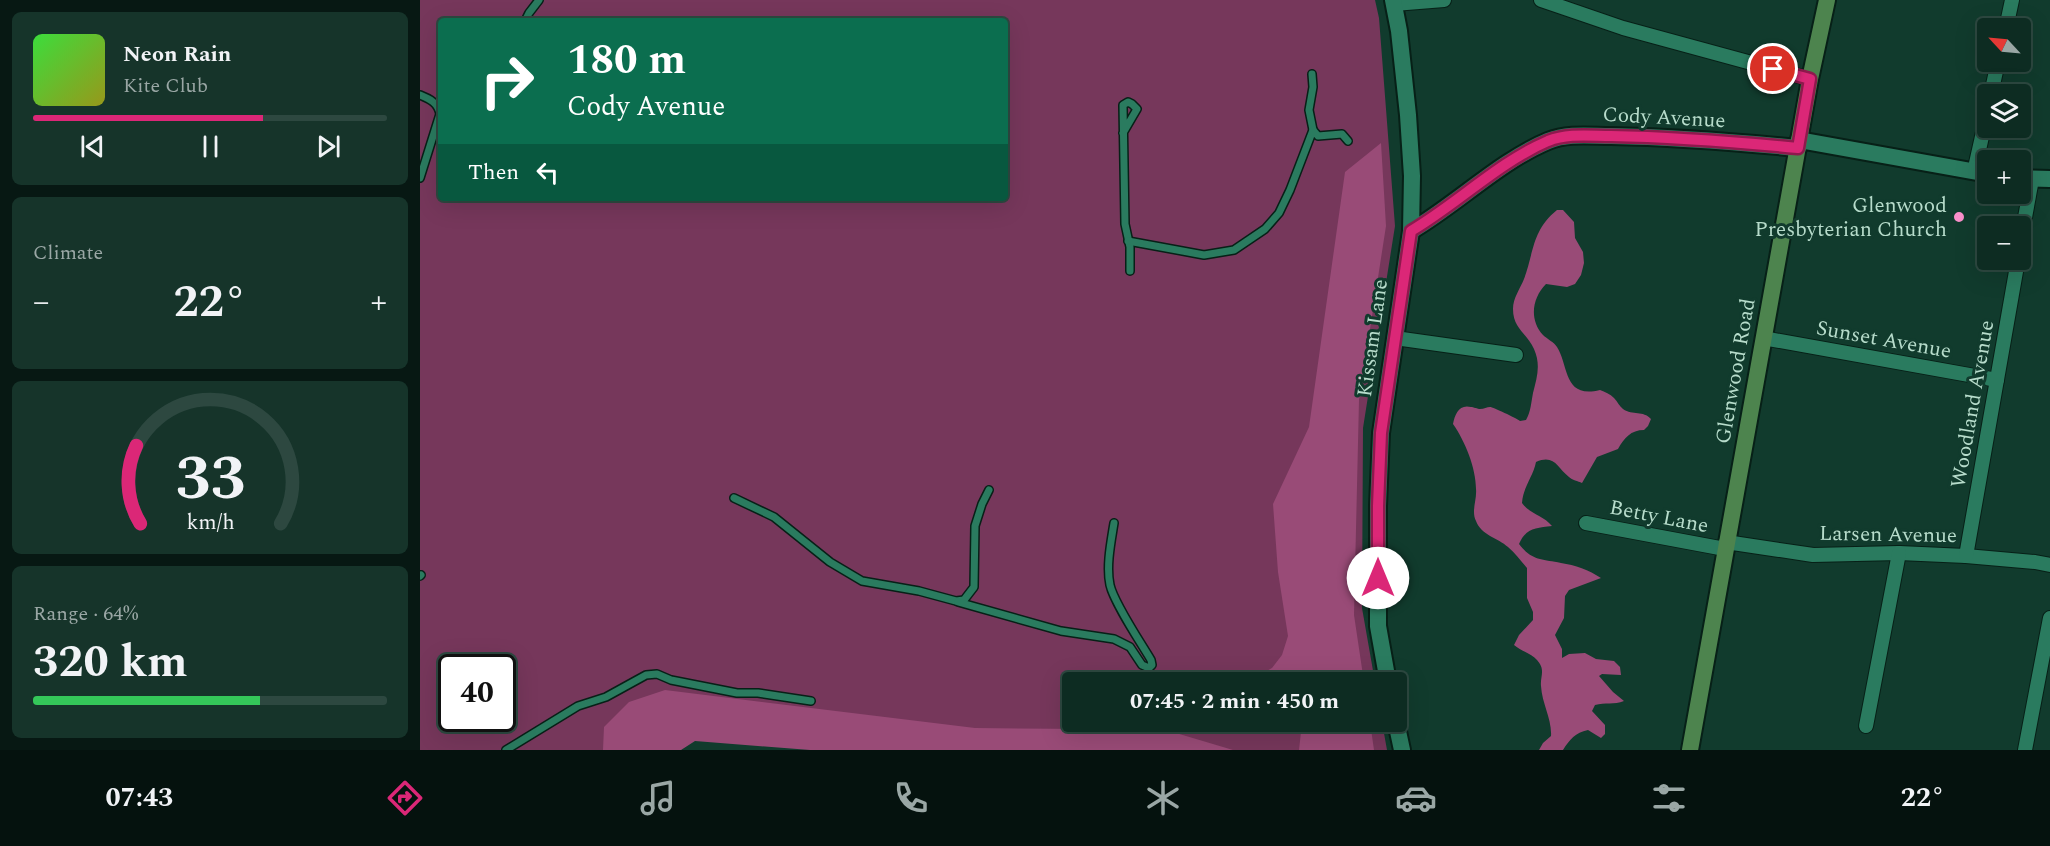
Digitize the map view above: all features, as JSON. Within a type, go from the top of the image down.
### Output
[{"type":"main road","name":"Glenwood Road","points":[[1690,750],[1798,144],[1827,0]]},
{"type":"street","points":[[1394,2],[1444,0]]},
{"type":"street","points":[[1541,0],[1623,28],[1810,79]]},
{"type":"street","points":[[2008,18],[2012,0]]},
{"type":"street","name":"Kissam Lane","points":[[1386,672],[1378,626],[1378,506],[1381,433],[1411,231],[1412,176],[1408,115],[1394,2]]},
{"type":"street","name":"Cody Avenue","points":[[1411,231],[1434,218],[1532,149],[1569,136],[1639,136],[1798,144],[1977,172]]},
{"type":"street","points":[[2031,179],[2050,179]]},
{"type":"street","name":"Woodland Avenue","points":[[1966,556],[2016,270]]},
{"type":"street","points":[[1395,338],[1516,355]]},
{"type":"street","name":"Sunset Avenue","points":[[1763,338],[1997,380]]},
{"type":"street","name":"Betty Lane","points":[[1586,523],[1725,546]]},
{"type":"street","name":"Larsen Avenue","points":[[1725,546],[1813,555],[1899,553],[1966,556],[2050,565]]},
{"type":"street","points":[[1866,726],[1899,553]]},
{"type":"street","points":[[2025,750],[2050,618]]},
{"type":"street","points":[[1398,732],[1402,750]]},
{"type":"lane","points":[[526,18],[540,0]]},
{"type":"lane","points":[[1312,74],[1313,87],[1309,110],[1313,130],[1317,136],[1342,134],[1348,141]]},
{"type":"lane","points":[[420,95],[432,100],[438,107]]},
{"type":"lane","points":[[420,178],[438,120]]},
{"type":"lane","points":[[1128,241],[1204,255],[1234,250],[1265,229],[1279,213],[1313,130]]},
{"type":"lane","points":[[1123,133],[1125,224],[1130,271]]},
{"type":"lane","points":[[956,601],[964,600],[974,587],[975,526],[989,490]]},
{"type":"lane","points":[[734,498],[774,517],[830,562],[862,580],[919,591],[1061,631],[1114,639],[1130,647],[1142,665],[1149,668],[1152,665],[1151,660],[1110,585],[1109,569],[1114,523]]},
{"type":"lane","points":[[506,750],[578,706],[606,697],[646,675],[657,674],[671,680],[737,693],[758,693],[811,701]]},
{"type":"shaded area","points":[[420,0],[1375,0],[1379,18],[1395,226],[1363,428],[1362,608],[1373,672],[1062,672],[1062,732],[1384,732],[1387,750],[996,750],[652,719],[648,750],[420,750]]},
{"type":"shaded area","points":[[1381,143],[1386,226],[1359,400],[1354,615],[1363,672],[1265,672],[1272,668],[1282,655],[1288,636],[1278,572],[1273,504],[1309,427],[1345,172]]},
{"type":"shaded area","points":[[1557,210],[1563,210],[1574,222],[1575,238],[1583,252],[1584,263],[1581,275],[1575,284],[1567,287],[1546,284],[1541,290],[1535,302],[1536,323],[1543,335],[1557,347],[1573,385],[1579,390],[1588,392],[1600,390],[1612,397],[1623,409],[1648,416],[1651,419],[1644,430],[1628,435],[1618,449],[1597,457],[1582,483],[1570,478],[1552,461],[1542,460],[1536,462],[1524,492],[1522,503],[1552,526],[1536,528],[1528,532],[1519,544],[1524,550],[1537,558],[1577,567],[1601,578],[1569,590],[1565,596],[1564,618],[1555,635],[1562,649],[1562,658],[1569,654],[1585,653],[1596,659],[1614,661],[1620,667],[1621,675],[1602,674],[1599,676],[1624,701],[1595,705],[1592,711],[1605,725],[1605,734],[1601,738],[1588,730],[1573,737],[1563,750],[1539,750],[1551,736],[1542,693],[1541,667],[1535,658],[1514,645],[1519,635],[1533,620],[1533,612],[1527,598],[1527,568],[1508,547],[1478,526],[1474,513],[1476,481],[1474,472],[1466,446],[1453,424],[1458,411],[1467,406],[1480,409],[1492,407],[1520,421],[1528,417],[1538,366],[1534,349],[1515,321],[1513,305],[1538,234]]},
{"type":"shaded area","points":[[665,690],[975,728],[1062,729],[1062,732],[1176,733],[1233,750],[810,750],[695,741],[681,750],[603,750],[604,727],[629,702]]},
{"type":"shaded area","points":[[1301,732],[1371,732],[1374,750],[1299,750]]},
{"type":"place","name":"Glenwood Presbyterian Church","points":[[1959,217]]},
{"type":"route","points":[[1378,578],[1381,433],[1411,231],[1434,218],[1532,149],[1569,136],[1639,136],[1798,148],[1810,79],[1773,69]]}]
